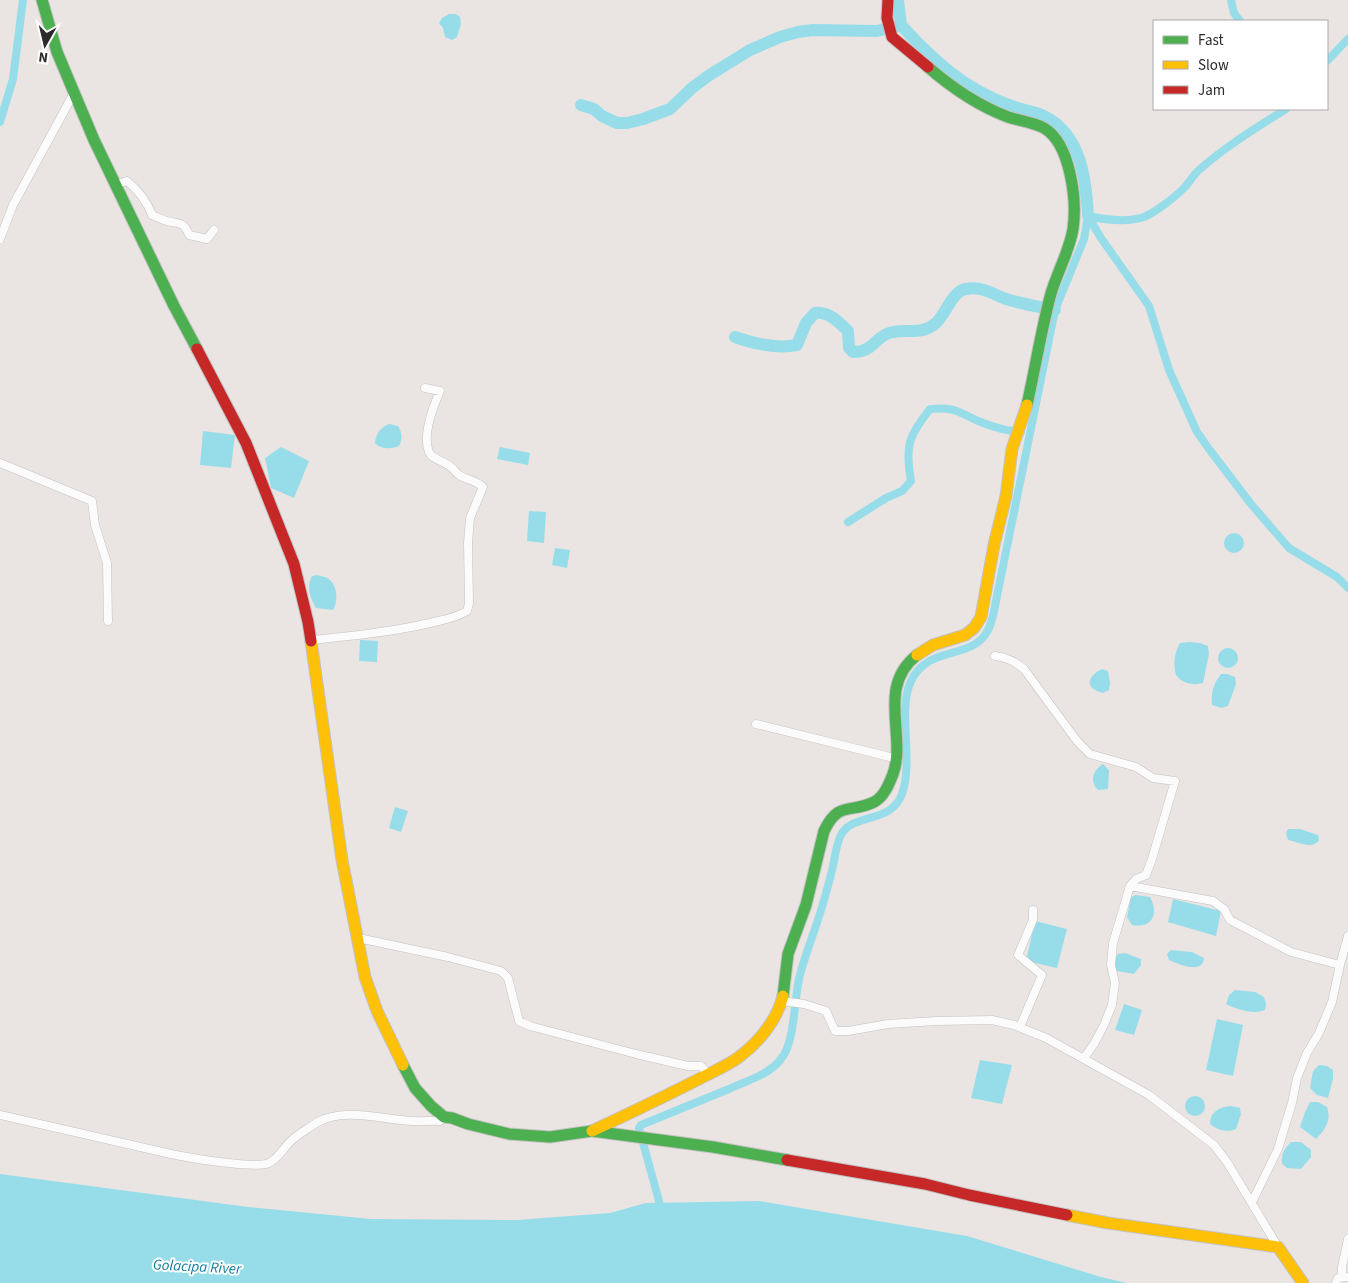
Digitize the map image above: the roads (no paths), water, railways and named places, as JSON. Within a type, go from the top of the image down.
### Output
[{"type":"street","points":[[42,0],[57,52],[94,140],[174,306],[246,443],[294,564],[302,591],[311,640],[342,860],[365,977],[377,1011],[415,1088],[444,1118]]},
{"type":"street","points":[[592,1131],[660,1099],[740,1057],[767,1028],[782,1001],[787,955],[806,906],[824,831],[834,813],[846,808],[873,803],[884,792],[893,776],[898,759],[898,746],[893,704],[904,669],[913,657],[928,646],[968,634],[977,626],[981,617],[994,546],[1006,496],[1012,449],[1026,411],[1050,296],[1068,247],[1074,216],[1074,200],[1069,169],[1062,147],[1054,136],[1044,128],[1009,117],[952,87],[892,37],[887,18],[888,0]]},
{"type":"street","points":[[0,240],[13,205],[74,93]]},
{"type":"street","points":[[116,184],[127,182],[136,189],[148,204],[152,215],[166,221],[177,222],[186,227],[189,234],[207,239],[214,230]]},
{"type":"street","points":[[311,640],[360,635],[416,626],[451,618],[467,611],[470,603],[468,543],[470,518],[483,487],[479,483],[459,475],[451,466],[433,457],[428,452],[427,438],[431,411],[440,391],[425,388]]},
{"type":"street","points":[[0,463],[92,501],[95,525],[107,563],[108,621]]},
{"type":"street","points":[[995,656],[1004,657],[1024,669],[1077,741],[1090,754],[1136,767],[1153,778],[1174,781],[1146,875],[1136,879],[1130,886],[1113,943],[1112,964],[1115,983],[1112,1005],[1098,1038],[1084,1058]]},
{"type":"street","points":[[756,724],[898,759]]},
{"type":"street","points":[[1130,886],[1213,902],[1224,909],[1230,920],[1291,952],[1340,965]]},
{"type":"street","points":[[1020,1027],[1042,975],[1018,955],[1033,920],[1033,910]]},
{"type":"street","points":[[1252,1202],[1278,1149],[1297,1078],[1332,1002],[1348,936]]},
{"type":"street","points":[[358,938],[448,957],[502,971],[508,978],[519,1021],[530,1026],[636,1054],[688,1066],[701,1066],[708,1074]]},
{"type":"street","points":[[782,1001],[804,1004],[826,1011],[835,1031],[888,1024],[936,1021],[1002,1021],[1046,1038],[1084,1058],[1149,1095],[1214,1145],[1227,1162],[1278,1247],[1303,1283]]},
{"type":"street","points":[[0,1115],[171,1154],[255,1164],[270,1163],[292,1140],[317,1123],[330,1117],[350,1115],[415,1121],[440,1121],[444,1118],[452,1118],[509,1134],[532,1137],[550,1137],[592,1131],[722,1148],[925,1184],[968,1195],[1108,1223],[1278,1247]]},
{"type":"street","points":[[1336,1283],[1338,1278],[1345,1277],[1342,1267],[1348,1239]]},
{"type":"water","points":[[449,14],[456,14],[460,17],[461,24],[457,37],[452,40],[445,37],[443,28],[439,23],[442,18]]},
{"type":"water","points":[[389,424],[398,426],[401,433],[401,441],[399,446],[383,448],[375,443],[377,434],[383,427]]},
{"type":"water","points":[[203,431],[235,435],[231,468],[200,465]]},
{"type":"water","points":[[281,447],[309,461],[294,498],[271,488],[265,458]]},
{"type":"water","points":[[500,447],[530,453],[528,465],[497,459]]},
{"type":"water","points":[[529,511],[546,512],[544,543],[527,541]]},
{"type":"water","points":[[1234,533],[1241,536],[1244,543],[1241,550],[1234,553],[1227,550],[1224,543],[1227,536]]},
{"type":"water","points":[[555,548],[570,550],[567,568],[552,565]]},
{"type":"water","points":[[317,575],[328,578],[336,590],[335,607],[333,610],[316,608],[312,600],[309,585],[312,576]]},
{"type":"water","points":[[360,640],[378,641],[377,662],[359,661]]},
{"type":"water","points":[[1189,642],[1208,646],[1209,654],[1203,683],[1188,683],[1176,675],[1174,663],[1176,651],[1180,643]]},
{"type":"water","points":[[1228,648],[1235,651],[1238,658],[1235,665],[1228,668],[1221,665],[1218,658],[1221,651]]},
{"type":"water","points":[[1102,669],[1108,671],[1110,683],[1109,690],[1103,693],[1093,688],[1090,682],[1093,675]]},
{"type":"water","points":[[1221,674],[1235,677],[1236,684],[1228,706],[1221,708],[1212,705],[1212,693],[1214,685]]},
{"type":"water","points":[[1103,764],[1109,770],[1108,789],[1098,790],[1095,787],[1093,776]]},
{"type":"water","points":[[395,807],[408,811],[401,832],[389,828]]},
{"type":"water","points":[[1288,829],[1300,829],[1318,835],[1319,840],[1309,845],[1288,840],[1286,833]]},
{"type":"water","points":[[1135,895],[1150,897],[1153,903],[1154,914],[1145,925],[1132,925],[1127,917],[1131,897]]},
{"type":"water","points":[[1173,899],[1221,911],[1216,936],[1168,922]]},
{"type":"water","points":[[1035,921],[1067,929],[1057,968],[1026,961]]},
{"type":"water","points":[[1171,950],[1192,952],[1204,958],[1203,963],[1199,966],[1190,967],[1173,962],[1169,960],[1167,954]]},
{"type":"water","points":[[1125,953],[1141,959],[1141,965],[1134,974],[1117,971],[1116,969],[1115,962],[1118,954]]},
{"type":"water","points":[[1235,990],[1255,992],[1264,997],[1265,1010],[1250,1012],[1226,1004],[1229,995]]},
{"type":"water","points":[[1124,1004],[1142,1010],[1134,1035],[1115,1030]]},
{"type":"water","points":[[1217,1019],[1243,1025],[1233,1076],[1206,1070]]},
{"type":"water","points":[[980,1060],[1012,1065],[1002,1104],[971,1098]]},
{"type":"water","points":[[1319,1065],[1327,1066],[1333,1070],[1333,1079],[1328,1098],[1317,1095],[1310,1088],[1313,1071]]},
{"type":"water","points":[[1191,1096],[1199,1096],[1205,1102],[1205,1110],[1199,1116],[1191,1116],[1185,1110],[1185,1102]]},
{"type":"water","points":[[1310,1102],[1318,1102],[1327,1107],[1329,1116],[1327,1124],[1316,1139],[1300,1127]]},
{"type":"water","points":[[1231,1106],[1240,1108],[1241,1114],[1236,1129],[1230,1131],[1223,1130],[1210,1124],[1213,1113]]},
{"type":"water","points":[[1291,1142],[1301,1142],[1311,1150],[1311,1157],[1301,1169],[1287,1168],[1282,1164],[1282,1157],[1286,1147]]},
{"type":"water","name":"Golacipa River","points":[[0,1174],[248,1207],[371,1219],[517,1220],[610,1213],[646,1203],[759,1201],[967,1236],[1101,1277],[1127,1283],[0,1283]]},
{"type":"waterway","points":[[0,122],[13,79],[23,0]]},
{"type":"waterway","points":[[898,0],[901,25],[951,73],[970,86],[994,98],[1044,116],[1066,134],[1074,146],[1083,173],[1088,216]]},
{"type":"waterway","points":[[1231,0],[1234,13],[1239,20]]},
{"type":"waterway","points":[[581,105],[594,109],[602,116],[617,123],[627,123],[670,109],[708,76],[750,50],[780,37],[813,30],[877,31],[901,25]]},
{"type":"waterway","points":[[1328,60],[1348,39]]},
{"type":"waterway","points":[[662,1212],[639,1128],[641,1125],[757,1077],[776,1065],[786,1052],[792,1032],[799,979],[831,876],[840,837],[845,829],[852,824],[889,810],[897,804],[902,794],[907,766],[905,707],[911,681],[918,670],[928,662],[971,646],[980,641],[987,632],[994,612],[1055,310],[1084,239],[1088,216],[1109,220],[1123,220],[1137,219],[1149,215],[1176,196],[1197,172],[1220,153],[1284,110]]},
{"type":"waterway","points":[[1088,216],[1101,238],[1149,306],[1169,370],[1197,432],[1251,504],[1289,548],[1337,577],[1348,588]]},
{"type":"waterway","points":[[735,337],[766,345],[797,345],[806,323],[815,313],[820,313],[833,318],[848,331],[849,348],[853,352],[865,350],[879,338],[889,333],[895,331],[919,331],[930,327],[940,319],[957,294],[972,288],[987,291],[1006,299],[1055,310]]},
{"type":"waterway","points":[[848,522],[886,498],[902,491],[911,481],[908,459],[910,442],[917,427],[930,409],[952,410],[983,423],[1021,432]]}]
